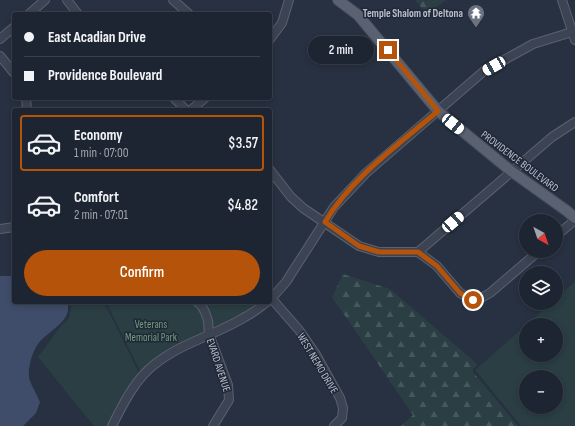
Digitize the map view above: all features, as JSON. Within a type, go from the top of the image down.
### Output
[{"type":"main road","name":"PROVIDENCE BOULEVARD","points":[[338,0],[358,15],[438,111],[511,171],[567,211],[575,219]]},
{"type":"street","points":[[31,12],[45,0]]},
{"type":"street","points":[[67,0],[76,12]]},
{"type":"street","points":[[173,0],[188,12]]},
{"type":"street","points":[[272,36],[282,22],[290,0]]},
{"type":"street","points":[[562,0],[575,40]]},
{"type":"street","points":[[0,39],[12,29]]},
{"type":"street","points":[[272,298],[286,282],[334,207],[366,172],[484,71],[533,44],[573,31]]},
{"type":"street","points":[[0,56],[12,71]]},
{"type":"street","points":[[176,100],[184,108]]},
{"type":"street","points":[[194,108],[203,100]]},
{"type":"street","points":[[418,252],[552,137],[575,122]]},
{"type":"street","points":[[272,173],[291,197],[303,208],[359,246],[379,252],[418,252],[437,266],[460,293],[473,300],[490,293],[531,258]]},
{"type":"street","points":[[563,230],[575,219]]},
{"type":"street","points":[[0,228],[12,227]]},
{"type":"street","name":"WEST NEMO DRIVE","points":[[272,302],[299,330],[315,353],[340,398],[343,408],[342,418],[334,426]]},
{"type":"street","name":"EVARD AVENUE","points":[[200,304],[205,312],[208,321],[209,334],[228,385],[229,400],[213,426]]},
{"type":"street","points":[[112,426],[124,403],[138,383],[155,364],[188,344],[244,318],[264,304]]},
{"type":"green space","points":[[415,0],[446,0],[427,14]]},
{"type":"green space","points":[[343,274],[390,289],[475,362],[477,365],[473,369],[473,372],[518,426],[401,426],[413,415],[332,297]]},
{"type":"green space","points":[[575,282],[575,426],[521,426],[475,370],[519,331],[519,362],[563,362],[563,318],[534,318],[543,310],[563,310],[563,292]]},
{"type":"green space","points":[[70,304],[105,304],[139,373],[126,389],[108,426],[94,426],[38,357],[61,326],[69,318]]},
{"type":"green space","name":"Veterans Memorial Park","points":[[107,304],[196,304],[202,314],[205,330],[141,373]]},
{"type":"green space","points":[[203,304],[252,304],[254,307],[240,316],[211,330]]},
{"type":"water","points":[[0,276],[12,276],[12,304],[67,304],[68,309],[67,315],[42,339],[32,355],[29,369],[29,379],[40,402],[36,413],[23,426],[0,426]]},
{"type":"place","name":"Temple Shalom of Deltona","points":[[476,28]]},
{"type":"route","points":[[388,50],[438,111],[366,172],[334,207],[325,222],[359,246],[379,252],[418,252],[437,266],[460,293],[473,300]]}]
